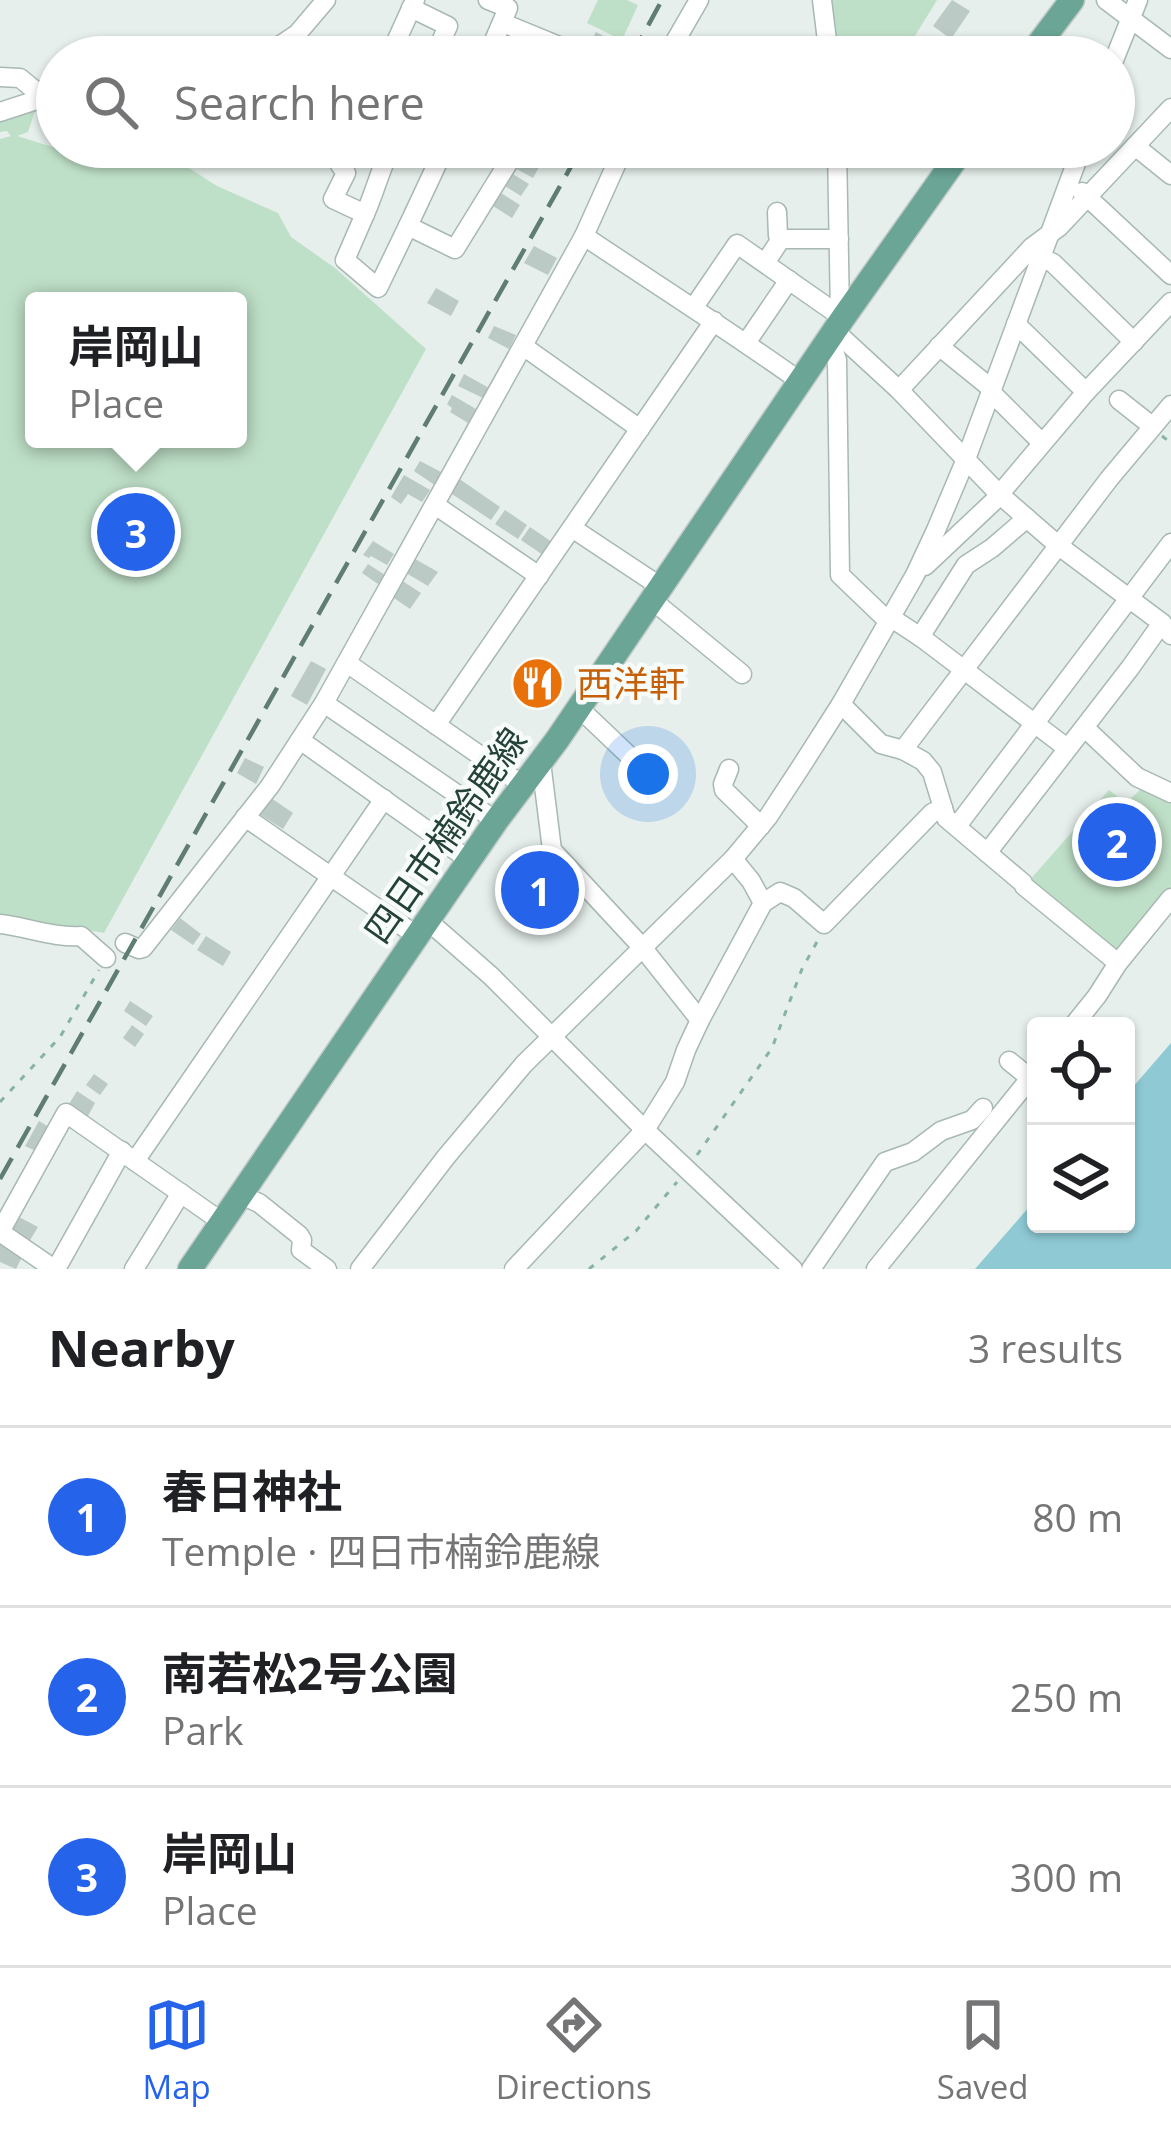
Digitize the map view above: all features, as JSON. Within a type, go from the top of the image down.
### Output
[{"type":"main road","points":[[1045,36],[1072,0]]},
{"type":"main road","name":"四日市楠鈴鹿線","points":[[190,1269],[949,168]]},
{"type":"street","points":[[294,36],[326,0]]},
{"type":"street","points":[[678,36],[699,0]]},
{"type":"street","points":[[822,0],[826,36]]},
{"type":"street","points":[[1106,0],[1134,9],[1171,50]]},
{"type":"street","points":[[399,36],[413,4],[448,26],[443,36]]},
{"type":"street","points":[[496,7],[546,36]]},
{"type":"street","points":[[0,77],[20,78],[36,91]]},
{"type":"street","points":[[0,112],[36,98]]},
{"type":"street","points":[[1171,108],[1135,146],[1171,175]]},
{"type":"street","points":[[342,168],[346,173],[333,199],[365,214]]},
{"type":"street","points":[[381,168],[376,191],[344,260],[378,287],[435,168]]},
{"type":"street","points":[[408,226],[454,249],[505,168]]},
{"type":"street","points":[[125,944],[143,947],[245,817],[324,703],[584,236],[615,168]]},
{"type":"street","points":[[837,168],[840,575],[889,619],[920,637],[1067,748]]},
{"type":"street","points":[[360,1269],[446,1157],[550,1036],[733,860],[761,826],[841,704],[915,574],[966,459],[1074,168]]},
{"type":"street","points":[[899,390],[1114,168]]},
{"type":"street","points":[[1070,180],[1171,275]]},
{"type":"street","points":[[777,212],[782,239],[839,239]]},
{"type":"street","points":[[584,236],[801,382]]},
{"type":"street","points":[[765,263],[782,239]]},
{"type":"street","points":[[694,307],[737,244],[765,263],[837,326],[999,494],[1167,629],[987,853]]},
{"type":"street","points":[[1042,258],[1053,263],[1134,342]]},
{"type":"street","points":[[746,343],[789,280]]},
{"type":"street","points":[[985,297],[1017,322],[1085,392]]},
{"type":"street","points":[[915,574],[999,494],[1085,392],[1171,302]]},
{"type":"street","points":[[436,725],[714,320]]},
{"type":"street","points":[[523,346],[640,429]]},
{"type":"street","points":[[939,346],[1042,443]]},
{"type":"street","points":[[1119,400],[1152,426]]},
{"type":"street","points":[[903,750],[1171,405]]},
{"type":"street","points":[[435,505],[539,576]]},
{"type":"street","points":[[920,637],[966,565],[1027,518]]},
{"type":"street","points":[[572,528],[657,594],[742,674]]},
{"type":"street","points":[[957,826],[1171,543]]},
{"type":"street","points":[[346,663],[524,786]]},
{"type":"street","points":[[324,703],[496,821]]},
{"type":"street","points":[[841,704],[881,744],[923,761],[932,772],[946,818],[1118,963]]},
{"type":"street","points":[[579,708],[640,766]]},
{"type":"street","points":[[1085,728],[1138,777],[1171,793]]},
{"type":"street","points":[[300,740],[469,860]]},
{"type":"street","points":[[541,762],[552,850],[642,947],[700,1020]]},
{"type":"street","points":[[728,769],[724,790],[761,826]]},
{"type":"street","points":[[222,1222],[181,1193],[128,1156],[66,1113],[0,1232],[55,1269],[128,1156],[384,799]]},
{"type":"street","points":[[514,1269],[645,1130],[675,1082],[700,1020],[763,903],[781,892],[824,924],[932,813],[943,808]]},
{"type":"street","points":[[245,817],[491,976],[793,1269]]},
{"type":"street","points":[[733,860],[763,903]]},
{"type":"street","points":[[1080,1017],[1171,898]]},
{"type":"street","points":[[0,924],[81,937],[106,958]]},
{"type":"street","points":[[1009,1061],[1027,1071]]},
{"type":"street","points":[[812,1269],[885,1162],[972,1120],[1027,1078]]},
{"type":"street","points":[[876,1269],[985,1109]]},
{"type":"street","points":[[134,1269],[181,1193]]},
{"type":"street","points":[[241,1195],[299,1234],[301,1250],[327,1269]]},
{"type":"path","points":[[590,1269],[636,1231],[687,1169],[772,1048],[824,924]]},
{"type":"path","points":[[0,1102],[60,1036],[106,958]]},
{"type":"green space","points":[[598,0],[638,5],[624,36],[587,23]]},
{"type":"green space","points":[[828,0],[937,0],[915,36],[831,36]]},
{"type":"green space","points":[[29,107],[35,111],[28,132],[17,136],[36,142],[36,168],[189,168],[278,213],[291,237],[335,268],[426,349],[104,933],[0,915],[0,139],[11,136],[0,132],[0,117]]},
{"type":"green space","points":[[1143,787],[1171,799],[1171,888],[1116,955],[1028,882],[1109,790],[1126,803]]},
{"type":"water","points":[[1171,1043],[1171,1269],[975,1269],[1027,1209],[1027,1233],[1135,1233],[1135,1085]]},
{"type":"building","points":[[952,0],[970,11],[953,36],[933,26]]},
{"type":"building","points":[[515,168],[539,168],[533,178]]},
{"type":"building","points":[[508,171],[529,184],[521,196],[500,183]]},
{"type":"building","points":[[501,193],[520,205],[512,218],[493,206]]},
{"type":"building","points":[[534,246],[557,258],[548,275],[524,263]]},
{"type":"building","points":[[436,288],[459,301],[451,316],[427,303]]},
{"type":"building","points":[[494,326],[516,335],[509,349],[488,338]]},
{"type":"building","points":[[464,374],[489,388],[483,398],[458,386]]},
{"type":"building","points":[[452,395],[476,409],[468,423],[450,412],[447,404]]},
{"type":"building","points":[[420,461],[443,473],[436,486],[414,471]]},
{"type":"building","points":[[404,475],[430,490],[422,502],[408,494],[401,504],[391,497]]},
{"type":"building","points":[[458,478],[500,507],[491,520],[449,492]]},
{"type":"building","points":[[505,510],[527,525],[518,539],[495,524]]},
{"type":"building","points":[[530,527],[552,542],[543,555],[521,540]]},
{"type":"building","points":[[373,541],[394,554],[387,565],[363,555]]},
{"type":"building","points":[[415,559],[438,572],[428,586],[406,573]]},
{"type":"building","points":[[368,564],[385,575],[378,584],[362,573]]},
{"type":"building","points":[[401,580],[421,593],[410,609],[391,596]]},
{"type":"building","points":[[311,661],[326,669],[307,705],[291,696]]},
{"type":"building","points":[[245,758],[264,767],[256,784],[237,773]]},
{"type":"building","points":[[271,798],[293,813],[283,829],[259,814]]},
{"type":"building","points":[[180,918],[201,934],[193,945],[171,930]]},
{"type":"building","points":[[206,936],[231,952],[223,966],[197,950]]},
{"type":"building","points":[[130,1001],[153,1016],[146,1026],[124,1011]]},
{"type":"building","points":[[132,1025],[144,1034],[135,1047],[123,1038]]},
{"type":"building","points":[[94,1074],[108,1084],[100,1095],[86,1085]]},
{"type":"building","points":[[77,1091],[95,1103],[88,1116],[69,1104]]},
{"type":"building","points":[[39,1121],[49,1127],[36,1151],[25,1146]]},
{"type":"building","points":[[19,1217],[38,1227],[29,1242],[11,1232]]},
{"type":"building","points":[[0,1241],[23,1255],[16,1269],[0,1262]]},
{"type":"railway","points":[[642,36],[662,0]]},
{"type":"railway","points":[[0,1179],[570,168]]},
{"type":"place","name":"岸岡山","points":[[136,532]]},
{"type":"place","name":"西洋軒","points":[[538,683]]},
{"type":"place","name":"南若松2号公園","points":[[1117,842]]},
{"type":"place","name":"春日神社","points":[[540,890]]}]
